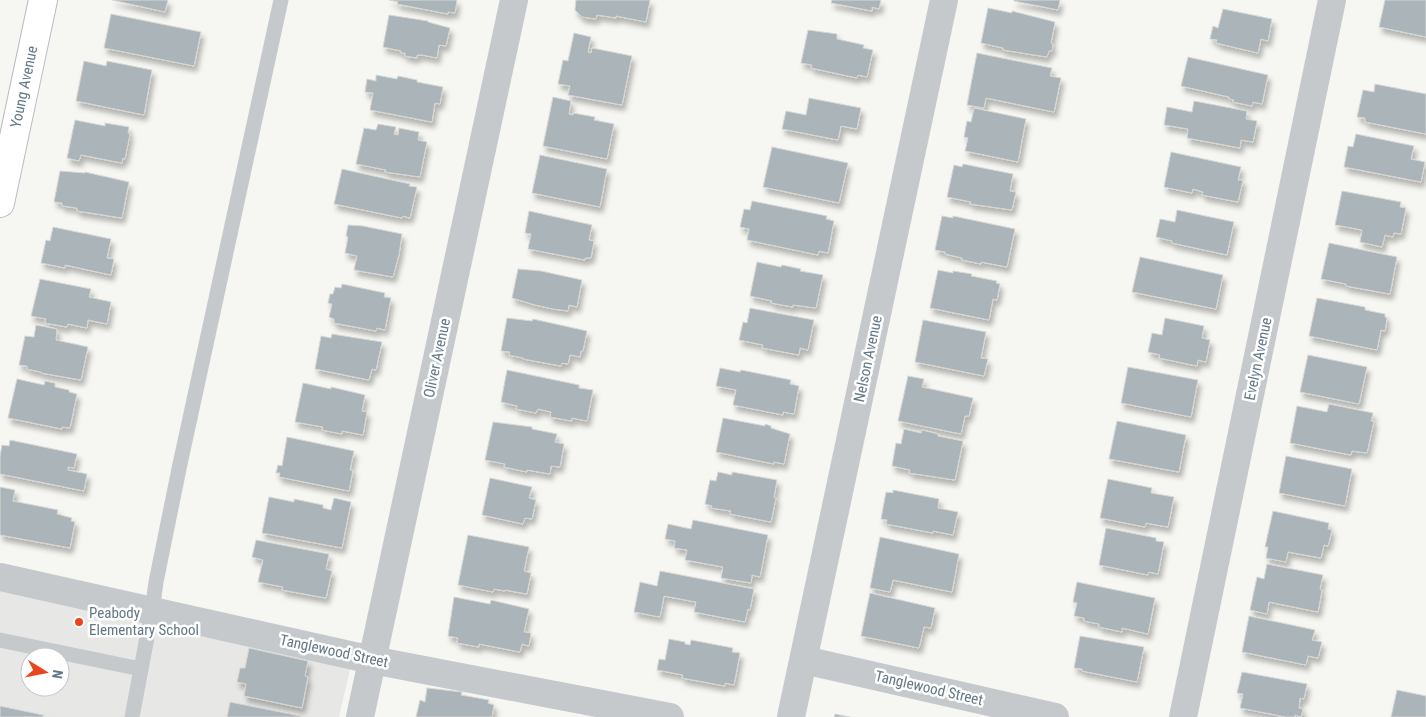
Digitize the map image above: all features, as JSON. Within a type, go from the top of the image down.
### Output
[{"type":"street","name":"Young Avenue","points":[[0,203],[43,0]]},
{"type":"street","name":"Oliver Avenue","points":[[360,717],[514,0]]},
{"type":"street","name":"Nelson Avenue","points":[[791,717],[944,0]]},
{"type":"street","name":"Evelyn Avenue","points":[[1183,717],[1332,0]]},
{"type":"street","name":"Tanglewood Street","points":[[0,577],[372,660],[670,717]]},
{"type":"street","name":"Tanglewood Street","points":[[804,660],[1055,717]]},
{"type":"lane","points":[[132,717],[178,473],[281,0]]},
{"type":"lane","points":[[0,640],[141,669]]},
{"type":"shaded area","name":"Peabody Elementary School","points":[[0,588],[351,665],[339,717],[0,717]]},
{"type":"building","points":[[112,0],[168,0],[165,12]]},
{"type":"building","points":[[389,0],[457,0],[455,13],[448,12],[448,14],[397,4],[398,2]]},
{"type":"building","points":[[576,0],[650,0],[646,22],[616,16],[616,18],[597,15],[596,19],[582,17],[575,10]]},
{"type":"building","points":[[832,0],[881,0],[879,9],[872,7],[872,11],[831,3]]},
{"type":"building","points":[[1014,0],[1060,0],[1058,10]]},
{"type":"building","points":[[1385,0],[1426,0],[1426,37],[1379,27]]},
{"type":"building","points":[[988,8],[1012,13],[1012,11],[1055,22],[1051,43],[1053,44],[1052,51],[1049,51],[1047,57],[1003,50],[1003,48],[981,43]]},
{"type":"building","points":[[1223,9],[1272,19],[1268,41],[1261,39],[1258,53],[1216,43],[1217,40],[1210,39],[1213,26],[1218,28]]},
{"type":"building","points":[[111,14],[201,32],[194,66],[104,48]]},
{"type":"building","points":[[389,15],[428,21],[450,28],[446,46],[439,45],[437,58],[422,55],[417,55],[417,58],[405,56],[405,53],[401,53],[401,51],[383,47]]},
{"type":"building","points":[[808,30],[837,34],[837,39],[864,45],[863,48],[873,50],[867,77],[858,75],[857,78],[811,68],[812,65],[801,63]]},
{"type":"building","points":[[574,33],[591,37],[588,52],[591,53],[592,48],[632,56],[622,105],[568,95],[570,86],[558,84],[563,60],[568,61]]},
{"type":"building","points":[[977,53],[1052,68],[1050,76],[1061,78],[1054,112],[986,98],[984,108],[967,105]]},
{"type":"building","points":[[1188,57],[1268,75],[1262,104],[1253,102],[1252,106],[1233,102],[1234,100],[1229,99],[1229,97],[1181,86]]},
{"type":"building","points":[[84,61],[106,66],[107,61],[152,70],[144,115],[76,101]]},
{"type":"building","points":[[376,75],[397,79],[398,76],[443,87],[440,104],[435,103],[432,122],[370,110],[373,93],[365,92],[367,79],[376,81]]},
{"type":"building","points":[[1375,84],[1426,94],[1426,134],[1365,122],[1365,118],[1357,117],[1363,90],[1374,92]]},
{"type":"building","points":[[553,97],[571,101],[569,114],[595,117],[594,120],[614,124],[607,159],[543,146]]},
{"type":"building","points":[[809,98],[861,108],[857,129],[841,126],[838,140],[782,129],[786,111],[806,115]]},
{"type":"building","points":[[1194,101],[1247,111],[1246,119],[1257,121],[1253,142],[1241,140],[1240,148],[1187,138],[1188,129],[1164,125],[1167,107],[1192,112]]},
{"type":"building","points":[[974,108],[1026,119],[1018,162],[965,151],[968,138],[964,137],[967,121],[971,122]]},
{"type":"building","points":[[75,120],[105,126],[105,123],[129,127],[128,133],[130,134],[125,159],[123,158],[122,163],[81,155],[79,161],[67,158]]},
{"type":"building","points":[[378,124],[396,127],[394,134],[398,135],[399,128],[419,132],[418,140],[427,142],[420,177],[385,172],[386,170],[356,164],[364,128],[376,130]]},
{"type":"building","points":[[1356,134],[1414,146],[1411,159],[1425,162],[1421,182],[1344,167],[1348,146],[1353,147]]},
{"type":"building","points":[[772,147],[848,163],[839,203],[763,187]]},
{"type":"building","points":[[1171,152],[1241,167],[1238,180],[1243,180],[1238,202],[1202,195],[1203,192],[1193,189],[1192,193],[1164,187]]},
{"type":"building","points":[[540,155],[607,169],[600,207],[532,193]]},
{"type":"building","points":[[963,164],[1013,174],[1010,191],[1016,192],[1012,210],[970,204],[971,202],[947,197],[954,165],[962,167]]},
{"type":"building","points":[[342,169],[417,187],[410,218],[334,204]]},
{"type":"building","points":[[60,171],[85,172],[129,182],[122,218],[77,211],[77,208],[62,206],[62,203],[54,202]]},
{"type":"building","points":[[1342,191],[1401,202],[1400,207],[1406,208],[1401,234],[1394,233],[1393,237],[1385,235],[1382,247],[1360,242],[1362,230],[1335,225]]},
{"type":"building","points":[[752,201],[827,216],[826,219],[834,221],[828,253],[819,251],[818,255],[747,240],[749,229],[740,227],[744,209],[750,210]]},
{"type":"building","points":[[1177,210],[1234,222],[1227,255],[1172,243],[1172,241],[1156,237],[1160,219],[1175,222]]},
{"type":"building","points":[[529,211],[592,225],[589,240],[594,241],[591,258],[585,258],[585,260],[528,249],[531,234],[525,233]]},
{"type":"building","points":[[942,216],[953,218],[953,216],[1015,229],[1007,267],[962,260],[962,258],[935,250]]},
{"type":"building","points":[[348,225],[402,234],[393,277],[354,270],[357,256],[345,253]]},
{"type":"building","points":[[53,227],[111,239],[107,258],[114,259],[111,275],[65,265],[65,268],[41,263],[46,240],[50,241]]},
{"type":"building","points":[[1329,243],[1397,257],[1390,294],[1346,286],[1346,284],[1321,279]]},
{"type":"building","points":[[1140,257],[1223,275],[1216,309],[1132,292]]},
{"type":"building","points":[[757,262],[781,267],[782,265],[801,269],[800,271],[823,275],[816,308],[793,305],[793,307],[771,303],[772,301],[750,296]]},
{"type":"building","points":[[518,269],[541,271],[582,280],[577,307],[569,305],[568,311],[553,309],[512,298]]},
{"type":"building","points":[[938,270],[972,274],[971,276],[997,281],[996,283],[1000,284],[997,300],[993,299],[989,320],[930,308]]},
{"type":"building","points":[[40,279],[91,289],[89,297],[111,302],[107,324],[88,320],[87,328],[68,324],[67,327],[45,323],[46,319],[31,316]]},
{"type":"building","points":[[342,284],[385,293],[384,297],[391,298],[385,330],[377,328],[376,331],[334,323],[334,319],[329,317],[332,304],[328,303],[330,294],[333,294],[335,287],[341,288]]},
{"type":"building","points":[[1317,298],[1365,307],[1365,310],[1385,314],[1387,318],[1385,331],[1381,330],[1377,350],[1309,336]]},
{"type":"building","points":[[750,308],[814,320],[808,350],[800,348],[799,355],[762,348],[763,345],[739,340],[743,322],[747,323]]},
{"type":"building","points":[[507,318],[532,321],[533,319],[587,331],[583,351],[581,351],[580,357],[570,355],[568,364],[562,363],[561,366],[509,355],[510,352],[501,351]]},
{"type":"building","points":[[1165,318],[1204,326],[1202,338],[1210,340],[1206,362],[1198,360],[1197,366],[1159,358],[1160,355],[1148,352],[1152,333],[1162,335]]},
{"type":"building","points":[[923,320],[986,332],[981,358],[988,359],[984,376],[915,362]]},
{"type":"building","points":[[36,325],[57,329],[56,340],[88,347],[81,380],[41,373],[27,369],[27,366],[19,365],[25,336],[34,337]]},
{"type":"building","points":[[332,334],[382,342],[376,370],[372,369],[369,380],[315,369],[321,336],[331,338]]},
{"type":"building","points":[[1308,355],[1367,367],[1359,404],[1300,392]]},
{"type":"building","points":[[1128,367],[1198,380],[1191,417],[1121,403]]},
{"type":"building","points":[[720,368],[740,372],[741,370],[791,380],[790,384],[799,386],[794,414],[783,412],[783,415],[733,405],[736,390],[716,386]]},
{"type":"building","points":[[507,370],[579,385],[579,388],[593,390],[587,421],[572,418],[572,421],[550,417],[551,412],[538,409],[536,413],[516,409],[517,406],[501,402]]},
{"type":"building","points":[[908,376],[924,379],[922,387],[973,398],[969,416],[965,416],[961,434],[898,421]]},
{"type":"building","points":[[17,379],[44,385],[45,381],[55,383],[55,387],[77,394],[70,428],[62,427],[62,429],[8,418]]},
{"type":"building","points":[[303,383],[365,395],[362,411],[367,412],[363,435],[342,431],[342,434],[322,430],[323,427],[295,422]]},
{"type":"building","points":[[1329,404],[1373,413],[1371,421],[1374,421],[1367,453],[1352,451],[1351,455],[1290,443],[1297,406],[1327,412]]},
{"type":"building","points":[[723,418],[765,426],[765,424],[790,434],[784,464],[774,462],[774,464],[716,452]]},
{"type":"building","points":[[1117,421],[1186,435],[1179,472],[1109,459]]},
{"type":"building","points":[[493,422],[532,427],[532,429],[557,434],[555,442],[564,444],[560,467],[551,466],[550,474],[527,470],[527,472],[504,467],[505,464],[485,460]]},
{"type":"building","points":[[904,429],[921,433],[922,430],[938,434],[938,436],[963,441],[955,480],[909,473],[910,470],[892,466],[896,443],[901,444]]},
{"type":"building","points":[[287,437],[354,451],[350,470],[353,470],[349,491],[279,477],[280,473],[276,473],[278,465],[282,466]]},
{"type":"building","points":[[10,440],[77,454],[74,468],[68,467],[68,470],[87,474],[84,491],[0,474],[2,445],[9,446]]},
{"type":"building","points":[[1286,456],[1352,469],[1345,506],[1279,493]]},
{"type":"building","points":[[718,472],[732,475],[732,472],[777,480],[774,497],[776,498],[771,522],[730,514],[731,511],[711,508],[712,506],[705,504],[710,480],[716,481]]},
{"type":"building","points":[[490,478],[532,487],[529,498],[536,500],[532,519],[525,518],[523,524],[482,515]]},
{"type":"building","points":[[1108,479],[1152,488],[1151,493],[1174,497],[1168,527],[1146,523],[1145,527],[1100,518]]},
{"type":"building","points":[[0,487],[15,490],[13,501],[58,510],[57,514],[72,518],[71,521],[75,522],[70,548],[0,535]]},
{"type":"building","points":[[893,490],[939,499],[938,508],[958,512],[953,535],[886,524],[887,520],[881,519],[886,492],[893,493]]},
{"type":"building","points":[[269,497],[294,502],[294,499],[323,505],[323,508],[331,510],[334,498],[351,502],[342,548],[262,533]]},
{"type":"building","points":[[1273,511],[1329,523],[1328,529],[1332,530],[1328,546],[1324,545],[1321,558],[1288,552],[1286,562],[1266,558],[1268,547],[1265,547]]},
{"type":"building","points":[[693,520],[768,535],[760,577],[752,575],[751,583],[721,578],[723,567],[685,560],[687,550],[674,548],[675,541],[665,539],[668,524],[691,529]]},
{"type":"building","points":[[1106,528],[1156,538],[1156,541],[1164,542],[1158,574],[1149,572],[1148,575],[1099,565]]},
{"type":"building","points":[[468,535],[529,547],[524,571],[531,573],[527,594],[494,589],[493,592],[458,585]]},
{"type":"building","points":[[880,537],[959,554],[952,592],[893,580],[890,592],[870,588]]},
{"type":"building","points":[[256,540],[329,554],[326,569],[332,571],[326,598],[282,590],[283,587],[258,582],[263,560],[252,557]]},
{"type":"building","points":[[1267,564],[1323,575],[1318,612],[1269,602],[1267,614],[1250,610],[1257,577],[1264,579]]},
{"type":"building","points":[[660,571],[754,589],[750,610],[748,609],[745,622],[694,612],[696,602],[664,596],[660,617],[634,612],[640,582],[657,586]]},
{"type":"building","points":[[1077,582],[1155,598],[1148,634],[1122,628],[1122,632],[1099,627],[1099,624],[1084,621],[1084,618],[1074,616],[1077,603],[1073,602]]},
{"type":"building","points":[[870,593],[935,608],[931,628],[924,627],[919,648],[861,636]]},
{"type":"building","points":[[454,597],[490,604],[491,600],[529,609],[524,632],[531,633],[529,646],[522,644],[520,652],[479,644],[479,647],[457,643],[458,638],[448,636]]},
{"type":"building","points":[[1249,616],[1315,630],[1312,640],[1322,642],[1318,658],[1308,656],[1306,665],[1242,652]]},
{"type":"building","points":[[1080,636],[1144,647],[1137,682],[1074,668]]},
{"type":"building","points":[[669,639],[685,642],[685,644],[690,645],[691,640],[733,648],[732,652],[740,653],[734,685],[725,683],[725,686],[682,678],[683,675],[657,670],[659,659],[665,660]]},
{"type":"building","points":[[249,648],[308,661],[305,676],[308,677],[302,708],[244,696],[246,684],[237,682],[240,668],[245,668]]},
{"type":"building","points":[[1242,672],[1307,684],[1304,699],[1300,698],[1299,708],[1303,709],[1301,717],[1295,715],[1295,717],[1286,717],[1240,708],[1243,694],[1237,693]]},
{"type":"building","points":[[427,688],[462,692],[461,695],[489,700],[488,703],[494,705],[492,717],[416,717],[420,700],[425,702]]},
{"type":"building","points":[[1397,690],[1426,696],[1426,717],[1391,717]]},
{"type":"building","points":[[230,702],[301,716],[301,717],[227,717]]},
{"type":"building","points":[[0,706],[43,715],[43,717],[0,717]]},
{"type":"building","points":[[835,714],[850,717],[834,717]]},
{"type":"place","name":"Peabody Elementary School","points":[[79,622]]}]
